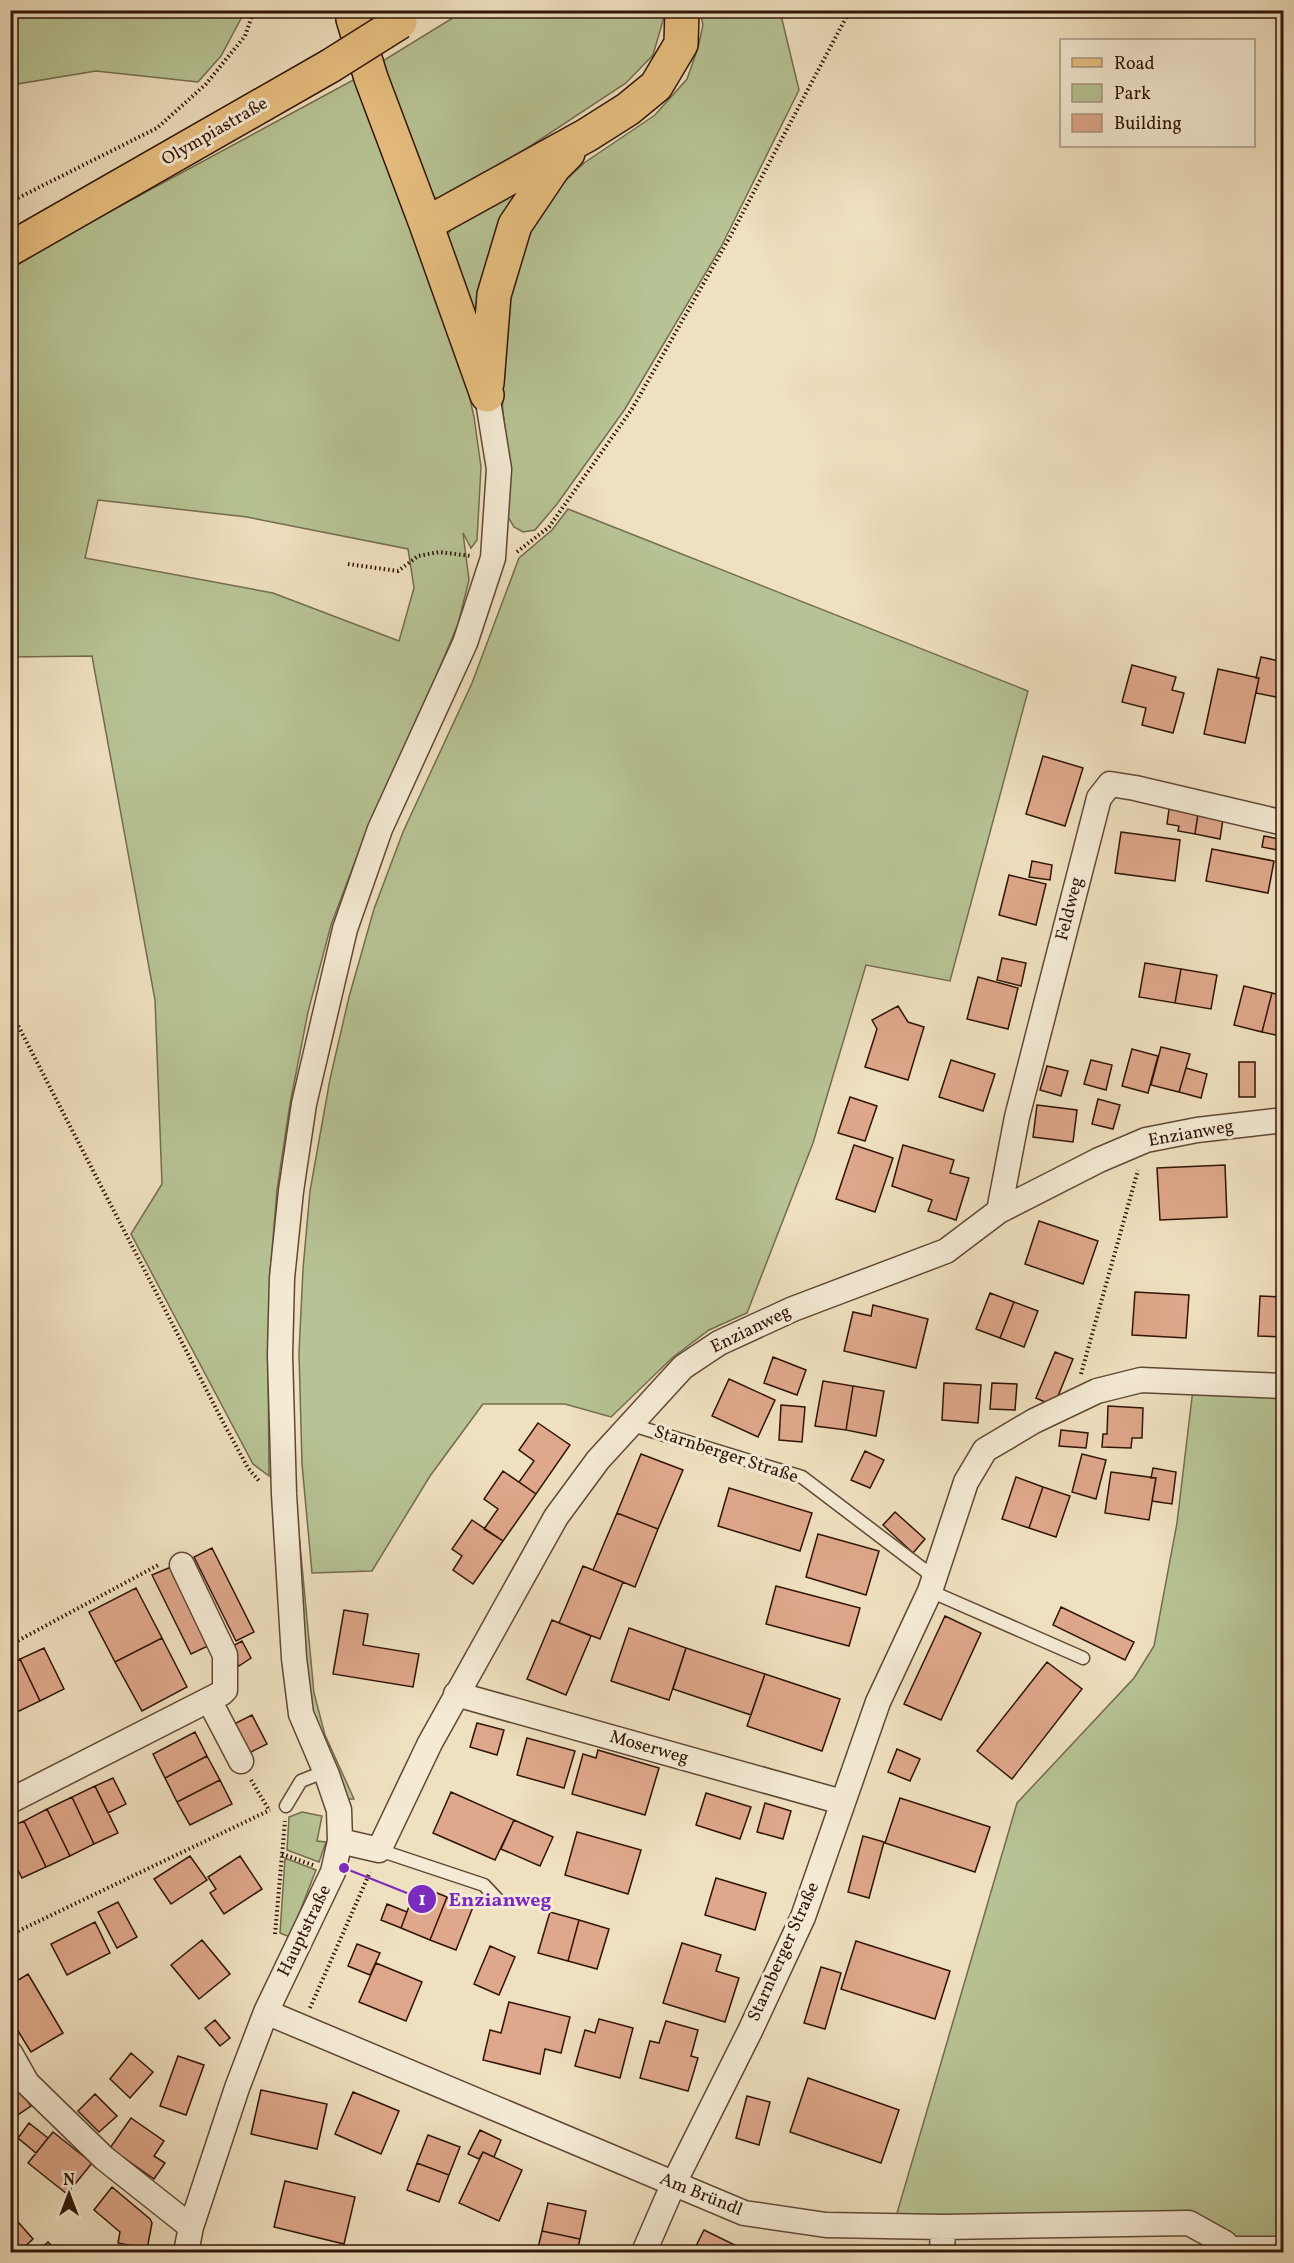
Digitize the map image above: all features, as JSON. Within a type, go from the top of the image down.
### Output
[{"type":"main road","points":[[353,10],[353,19],[371,78],[487,395]]},
{"type":"main road","points":[[426,224],[587,135],[628,109],[656,86],[681,44],[681,14]]},
{"type":"main road","name":"Olympiastraße","points":[[10,249],[330,66],[409,16]]},
{"type":"main road","points":[[487,395],[494,295],[515,225],[554,168],[587,135]]},
{"type":"street","name":"Hauptstraße","points":[[186,2253],[190,2227],[237,2088],[266,2012],[333,1872],[340,1841],[339,1810],[326,1771],[301,1713],[294,1658],[284,1494],[280,1354],[282,1278],[291,1191],[304,1104],[345,929],[380,829],[503,556],[499,469],[487,395]]},
{"type":"street","name":"Feldweg","points":[[999,1211],[1017,1117],[1099,798],[1110,784],[1127,786],[1284,823]]},
{"type":"street","name":"Enzianweg","points":[[379,1850],[456,1694],[556,1517],[598,1460],[683,1367],[719,1343],[793,1309],[946,1251],[999,1211],[1099,1160],[1146,1140],[1197,1130],[1284,1120]]},
{"type":"street","name":"Starnberger Straße","points":[[644,2253],[673,2185],[750,2031],[803,1917],[878,1702],[932,1584],[966,1482],[985,1450],[1034,1421],[1097,1391],[1141,1380],[1284,1386]]},
{"type":"street","points":[[10,1801],[225,1690],[225,1655],[182,1565]]},
{"type":"street","name":"Moserweg","points":[[456,1694],[842,1802]]},
{"type":"street","points":[[209,1700],[241,1761]]},
{"type":"street","points":[[340,1841],[379,1850]]},
{"type":"street","name":"Am Bründl","points":[[266,2012],[744,2213],[826,2225],[943,2227],[1189,2223],[1225,2248]]},
{"type":"street","points":[[10,2053],[27,2083],[104,2158],[190,2227]]},
{"type":"street","points":[[942,2253],[943,2227]]},
{"type":"lane","name":"Starnberger Straße","points":[[629,1424],[802,1477],[932,1584]]},
{"type":"lane","points":[[932,1584],[1083,1658]]},
{"type":"lane","points":[[286,1806],[301,1781],[326,1771]]},
{"type":"lane","points":[[379,1850],[484,1885],[499,1901]]},
{"type":"lane","points":[[1225,2248],[1284,2243]]},
{"type":"path","points":[[10,202],[156,128],[206,84],[245,36],[254,10]]},
{"type":"path","points":[[348,564],[398,571],[418,556],[439,552],[503,556],[549,527],[632,409],[731,235],[850,10]]},
{"type":"path","points":[[10,1010],[248,1468],[264,1485],[284,1494]]},
{"type":"path","points":[[1073,1403],[1146,1140]]},
{"type":"path","points":[[10,1644],[169,1559],[182,1565]]},
{"type":"path","points":[[241,1761],[269,1811]]},
{"type":"path","points":[[10,1935],[269,1811],[286,1806],[275,1939]]},
{"type":"path","points":[[301,2027],[379,1850]]},
{"type":"path","points":[[282,1854],[333,1872]]},
{"type":"green space","points":[[11,10],[245,11],[221,56],[198,82],[96,71],[11,85]]},
{"type":"green space","points":[[662,10],[664,17],[653,55],[626,83],[450,199],[435,198],[425,181],[381,62],[464,11]]},
{"type":"green space","points":[[700,11],[780,11],[799,90],[721,247],[625,409],[557,504],[535,530],[523,532],[514,527],[508,517],[510,465],[503,412],[498,321],[507,274],[546,199],[584,163],[655,115],[687,79],[703,25]]},
{"type":"green space","points":[[355,79],[463,368],[474,417],[481,467],[477,540],[471,548],[463,533],[469,580],[458,624],[368,827],[331,925],[308,1012],[290,1104],[277,1190],[270,1275],[269,1476],[253,1464],[131,1234],[162,1184],[155,1000],[92,656],[11,657],[11,265]],"holes":[[[98,500],[247,517],[408,549],[414,588],[399,641],[273,593],[85,558]]]},
{"type":"green space","points":[[551,163],[476,322],[448,235],[455,220]]},
{"type":"green space","points":[[568,509],[1028,691],[950,981],[866,965],[813,1143],[747,1313],[709,1330],[672,1358],[611,1417],[565,1404],[483,1404],[430,1476],[372,1571],[312,1573],[302,1464],[299,1353],[303,1269],[310,1191],[330,1079],[349,997],[374,909],[403,832],[472,683],[519,558],[552,530]]},
{"type":"green space","points":[[1193,1389],[1283,1391],[1283,2238],[1228,2238],[1191,2217],[895,2220],[1017,1803],[1134,1678],[1154,1646],[1177,1523]]},
{"type":"green space","points":[[293,1513],[297,1513],[314,1693],[325,1735],[354,1799],[346,1799],[311,1714]]},
{"type":"green space","points":[[302,1812],[322,1816],[317,1841],[326,1842],[319,1862],[287,1850],[289,1817]]},
{"type":"green space","points":[[285,1858],[316,1870],[290,1937],[280,1933]]},
{"type":"building","points":[[1261,657],[1284,662],[1276,697],[1256,693],[1259,678],[1256,678]]},
{"type":"building","points":[[1132,665],[1176,677],[1172,690],[1184,693],[1173,733],[1142,725],[1146,708],[1122,702]]},
{"type":"building","points":[[1218,669],[1259,678],[1245,743],[1204,734]]},
{"type":"building","points":[[1043,756],[1083,768],[1065,826],[1026,814]]},
{"type":"building","points":[[1169,809],[1198,814],[1195,834],[1178,831],[1179,826],[1167,824]]},
{"type":"building","points":[[1198,814],[1223,819],[1220,839],[1195,834]]},
{"type":"building","points":[[1121,832],[1180,840],[1175,881],[1115,873]]},
{"type":"building","points":[[1264,836],[1284,840],[1282,851],[1262,847]]},
{"type":"building","points":[[1212,849],[1274,861],[1268,893],[1206,881]]},
{"type":"building","points":[[1032,861],[1052,865],[1050,880],[1029,877]]},
{"type":"building","points":[[1009,875],[1046,884],[1036,925],[999,915]]},
{"type":"building","points":[[1002,958],[1026,963],[1021,986],[997,980]]},
{"type":"building","points":[[1145,963],[1181,969],[1175,1003],[1139,997]]},
{"type":"building","points":[[1181,969],[1217,975],[1211,1009],[1175,1003]]},
{"type":"building","points":[[978,977],[1018,988],[1008,1029],[967,1019]]},
{"type":"building","points":[[1244,986],[1272,993],[1262,1032],[1234,1025]]},
{"type":"building","points":[[1272,993],[1284,996],[1284,1037],[1262,1032]]},
{"type":"building","points":[[898,1006],[908,1022],[924,1027],[908,1080],[865,1067],[877,1029],[872,1020]]},
{"type":"building","points":[[1161,1047],[1190,1054],[1179,1092],[1151,1085]]},
{"type":"building","points":[[1132,1049],[1158,1056],[1148,1093],[1122,1086]]},
{"type":"building","points":[[951,1060],[995,1074],[983,1111],[939,1097]]},
{"type":"building","points":[[1091,1060],[1112,1065],[1106,1090],[1084,1084]]},
{"type":"building","points":[[1239,1062],[1255,1062],[1255,1097],[1239,1097]]},
{"type":"building","points":[[1047,1066],[1068,1071],[1061,1096],[1040,1090]]},
{"type":"building","points":[[1186,1068],[1207,1074],[1201,1098],[1179,1092]]},
{"type":"building","points":[[850,1097],[877,1106],[865,1141],[838,1133]]},
{"type":"building","points":[[1098,1099],[1120,1105],[1113,1129],[1092,1124]]},
{"type":"building","points":[[1037,1105],[1077,1110],[1073,1142],[1033,1137]]},
{"type":"building","points":[[854,1145],[893,1158],[875,1212],[836,1199]]},
{"type":"building","points":[[903,1145],[954,1160],[950,1173],[969,1178],[956,1220],[928,1211],[932,1200],[892,1186]]},
{"type":"building","points":[[1225,1165],[1227,1217],[1160,1220],[1157,1168]]},
{"type":"building","points":[[1039,1221],[1098,1241],[1083,1284],[1025,1264]]},
{"type":"building","points":[[1135,1292],[1189,1295],[1186,1338],[1132,1335]]},
{"type":"building","points":[[990,1293],[1014,1302],[1000,1338],[976,1329]]},
{"type":"building","points":[[1260,1296],[1284,1297],[1284,1337],[1258,1336]]},
{"type":"building","points":[[1014,1302],[1038,1311],[1024,1347],[1000,1338]]},
{"type":"building","points":[[873,1305],[928,1319],[916,1368],[844,1351],[853,1312],[871,1316]]},
{"type":"building","points":[[1055,1352],[1073,1359],[1054,1406],[1036,1398]]},
{"type":"building","points":[[773,1357],[806,1370],[797,1395],[764,1383]]},
{"type":"building","points":[[729,1379],[775,1400],[758,1437],[712,1416]]},
{"type":"building","points":[[823,1381],[853,1386],[846,1430],[815,1426]]},
{"type":"building","points":[[944,1383],[981,1385],[978,1423],[942,1420]]},
{"type":"building","points":[[992,1383],[1017,1384],[1015,1410],[990,1409]]},
{"type":"building","points":[[853,1386],[884,1391],[876,1436],[846,1430]]},
{"type":"building","points":[[781,1405],[805,1407],[802,1442],[779,1440]]},
{"type":"building","points":[[1108,1406],[1143,1408],[1142,1438],[1132,1438],[1131,1448],[1102,1447],[1103,1434],[1107,1434]]},
{"type":"building","points":[[538,1423],[570,1445],[536,1494],[519,1482],[534,1461],[519,1450]]},
{"type":"building","points":[[1061,1430],[1088,1433],[1086,1448],[1059,1446]]},
{"type":"building","points":[[865,1451],[884,1460],[870,1488],[851,1480]]},
{"type":"building","points":[[641,1454],[683,1470],[658,1529],[617,1513]]},
{"type":"building","points":[[1082,1454],[1106,1460],[1096,1499],[1072,1492]]},
{"type":"building","points":[[1153,1468],[1176,1472],[1172,1504],[1152,1501],[1156,1478],[1151,1478]]},
{"type":"building","points":[[503,1471],[536,1494],[503,1541],[484,1529],[498,1509],[484,1499]]},
{"type":"building","points":[[1111,1472],[1156,1478],[1149,1520],[1105,1513]]},
{"type":"building","points":[[1016,1477],[1043,1487],[1029,1528],[1002,1519]]},
{"type":"building","points":[[1043,1487],[1070,1496],[1056,1537],[1029,1528]]},
{"type":"building","points":[[729,1488],[812,1513],[800,1551],[718,1526]]},
{"type":"building","points":[[895,1512],[925,1539],[913,1553],[883,1525]]},
{"type":"building","points":[[617,1513],[658,1529],[635,1587],[593,1570]]},
{"type":"building","points":[[472,1520],[503,1541],[473,1584],[453,1570],[462,1556],[452,1549]]},
{"type":"building","points":[[818,1534],[879,1551],[866,1595],[806,1577]]},
{"type":"building","points":[[212,1548],[254,1632],[236,1641],[194,1557]]},
{"type":"building","points":[[583,1566],[623,1582],[600,1639],[559,1623]]},
{"type":"building","points":[[171,1567],[210,1645],[191,1654],[152,1575]]},
{"type":"building","points":[[776,1586],[860,1608],[849,1646],[766,1624]]},
{"type":"building","points":[[136,1588],[162,1638],[115,1662],[89,1612]]},
{"type":"building","points":[[1061,1607],[1134,1642],[1125,1660],[1053,1625]]},
{"type":"building","points":[[344,1610],[368,1614],[363,1645],[419,1654],[413,1687],[333,1674]]},
{"type":"building","points":[[945,1616],[981,1633],[941,1720],[904,1704]]},
{"type":"building","points":[[552,1620],[591,1636],[566,1695],[527,1679]]},
{"type":"building","points":[[629,1628],[686,1648],[669,1700],[611,1681]]},
{"type":"building","points":[[162,1638],[187,1687],[142,1711],[115,1662]]},
{"type":"building","points":[[242,1641],[251,1658],[239,1666],[229,1648]]},
{"type":"building","points":[[44,1648],[64,1689],[40,1701],[20,1659]]},
{"type":"building","points":[[686,1648],[765,1674],[751,1715],[673,1689]]},
{"type":"building","points":[[20,1659],[40,1701],[17,1712],[10,1700],[10,1664]]},
{"type":"building","points":[[1047,1662],[1082,1689],[1012,1779],[977,1751]]},
{"type":"building","points":[[765,1674],[840,1699],[822,1751],[747,1726]]},
{"type":"building","points":[[252,1715],[267,1744],[249,1753],[234,1724]]},
{"type":"building","points":[[477,1723],[504,1730],[497,1755],[470,1747]]},
{"type":"building","points":[[195,1732],[207,1756],[165,1778],[153,1754]]},
{"type":"building","points":[[527,1738],[575,1751],[564,1788],[517,1775]]},
{"type":"building","points":[[897,1749],[920,1759],[910,1781],[888,1772]]},
{"type":"building","points":[[598,1750],[659,1768],[645,1815],[572,1794],[583,1754],[596,1758]]},
{"type":"building","points":[[207,1756],[220,1780],[177,1802],[165,1778]]},
{"type":"building","points":[[113,1778],[126,1804],[108,1813],[95,1786]]},
{"type":"building","points":[[220,1780],[232,1804],[190,1825],[177,1802]]},
{"type":"building","points":[[95,1786],[118,1833],[94,1844],[72,1797]]},
{"type":"building","points":[[451,1792],[514,1820],[495,1860],[433,1833]]},
{"type":"building","points":[[706,1793],[751,1807],[740,1839],[696,1825]]},
{"type":"building","points":[[72,1797],[94,1844],[70,1856],[47,1809]]},
{"type":"building","points":[[900,1798],[990,1827],[975,1872],[885,1843]]},
{"type":"building","points":[[765,1803],[791,1811],[783,1839],[757,1832]]},
{"type":"building","points":[[47,1809],[70,1856],[46,1867],[24,1821]]},
{"type":"building","points":[[514,1820],[553,1837],[540,1866],[501,1849]]},
{"type":"building","points":[[24,1821],[46,1867],[22,1878],[10,1855],[10,1827]]},
{"type":"building","points":[[577,1832],[641,1850],[628,1894],[565,1875]]},
{"type":"building","points":[[863,1836],[884,1842],[869,1898],[848,1892]]},
{"type":"building","points":[[10,1855],[18,1870],[10,1874]]},
{"type":"building","points":[[190,1856],[207,1880],[171,1904],[154,1879]]},
{"type":"building","points":[[240,1856],[262,1889],[224,1914],[210,1893],[216,1889],[208,1877]]},
{"type":"building","points":[[716,1878],[766,1893],[755,1930],[705,1915]]},
{"type":"building","points":[[417,1885],[447,1897],[430,1940],[401,1928]]},
{"type":"building","points":[[447,1897],[473,1907],[456,1950],[430,1940]]},
{"type":"building","points":[[118,1902],[137,1937],[117,1948],[98,1912]]},
{"type":"building","points":[[387,1904],[407,1912],[401,1928],[381,1920]]},
{"type":"building","points":[[550,1912],[579,1920],[568,1961],[538,1953]]},
{"type":"building","points":[[579,1920],[609,1929],[597,1969],[568,1961]]},
{"type":"building","points":[[95,1922],[110,1953],[67,1975],[51,1944]]},
{"type":"building","points":[[202,1940],[230,1974],[199,1999],[171,1965]]},
{"type":"building","points":[[856,1941],[950,1971],[935,2019],[841,1989]]},
{"type":"building","points":[[682,1943],[721,1955],[716,1971],[739,1978],[725,2022],[663,2003]]},
{"type":"building","points":[[357,1944],[380,1953],[370,1975],[348,1966]]},
{"type":"building","points":[[490,1946],[515,1957],[499,1995],[474,1984]]},
{"type":"building","points":[[376,1963],[422,1982],[406,2021],[359,2002]]},
{"type":"building","points":[[821,1967],[841,1973],[825,2029],[804,2023]]},
{"type":"building","points":[[28,1974],[63,2033],[31,2052],[10,2018],[10,1985]]},
{"type":"building","points":[[509,2002],[570,2017],[561,2053],[545,2049],[540,2074],[483,2060],[490,2030],[501,2033]]},
{"type":"building","points":[[599,2019],[633,2028],[620,2078],[575,2066],[585,2030],[595,2033]]},
{"type":"building","points":[[215,2020],[230,2038],[220,2046],[205,2028]]},
{"type":"building","points":[[666,2021],[698,2030],[691,2056],[698,2058],[688,2091],[640,2078],[650,2041],[659,2043]]},
{"type":"building","points":[[131,2053],[153,2072],[130,2098],[110,2079]]},
{"type":"building","points":[[178,2056],[204,2065],[186,2115],[160,2106]]},
{"type":"building","points":[[10,2077],[31,2106],[10,2120]]},
{"type":"building","points":[[808,2078],[899,2110],[881,2163],[790,2132]]},
{"type":"building","points":[[261,2090],[327,2104],[317,2149],[251,2134]]},
{"type":"building","points":[[353,2092],[399,2111],[381,2154],[335,2134]]},
{"type":"building","points":[[95,2094],[117,2116],[99,2132],[78,2111]]},
{"type":"building","points":[[747,2096],[770,2102],[759,2145],[736,2138]]},
{"type":"building","points":[[131,2118],[164,2141],[154,2156],[165,2163],[154,2179],[110,2148]]},
{"type":"building","points":[[29,2123],[48,2138],[36,2153],[18,2138]]},
{"type":"building","points":[[480,2130],[501,2140],[494,2157],[483,2152],[479,2159],[468,2154]]},
{"type":"building","points":[[53,2132],[92,2163],[67,2194],[28,2163]]},
{"type":"building","points":[[428,2135],[460,2147],[449,2175],[417,2163]]},
{"type":"building","points":[[483,2152],[522,2170],[499,2221],[459,2203]]},
{"type":"building","points":[[417,2163],[449,2175],[439,2202],[407,2190]]},
{"type":"building","points":[[285,2181],[355,2197],[344,2244],[274,2227]]},
{"type":"building","points":[[112,2187],[150,2219],[152,2223],[147,2249],[118,2243],[120,2232],[94,2210]]},
{"type":"building","points":[[548,2203],[586,2211],[580,2239],[542,2231]]},
{"type":"building","points":[[18,2222],[33,2239],[19,2252],[11,2252],[10,2229]]},
{"type":"building","points":[[704,2230],[747,2251],[747,2252],[693,2252]]},
{"type":"building","points":[[542,2231],[580,2239],[577,2252],[537,2252]]},
{"type":"building","points":[[48,2242],[58,2252],[37,2252]]},
{"type":"building","points":[[818,2247],[840,2252],[817,2252]]},
{"type":"building","points":[[1011,2247],[1073,2247],[1073,2252],[1011,2252]]},
{"type":"building","points":[[1138,2247],[1194,2247],[1194,2252],[1138,2252]]},
{"type":"building","points":[[217,2248],[241,2252],[216,2252]]},
{"type":"place","name":"Enzianweg","points":[[344,1868]]}]
